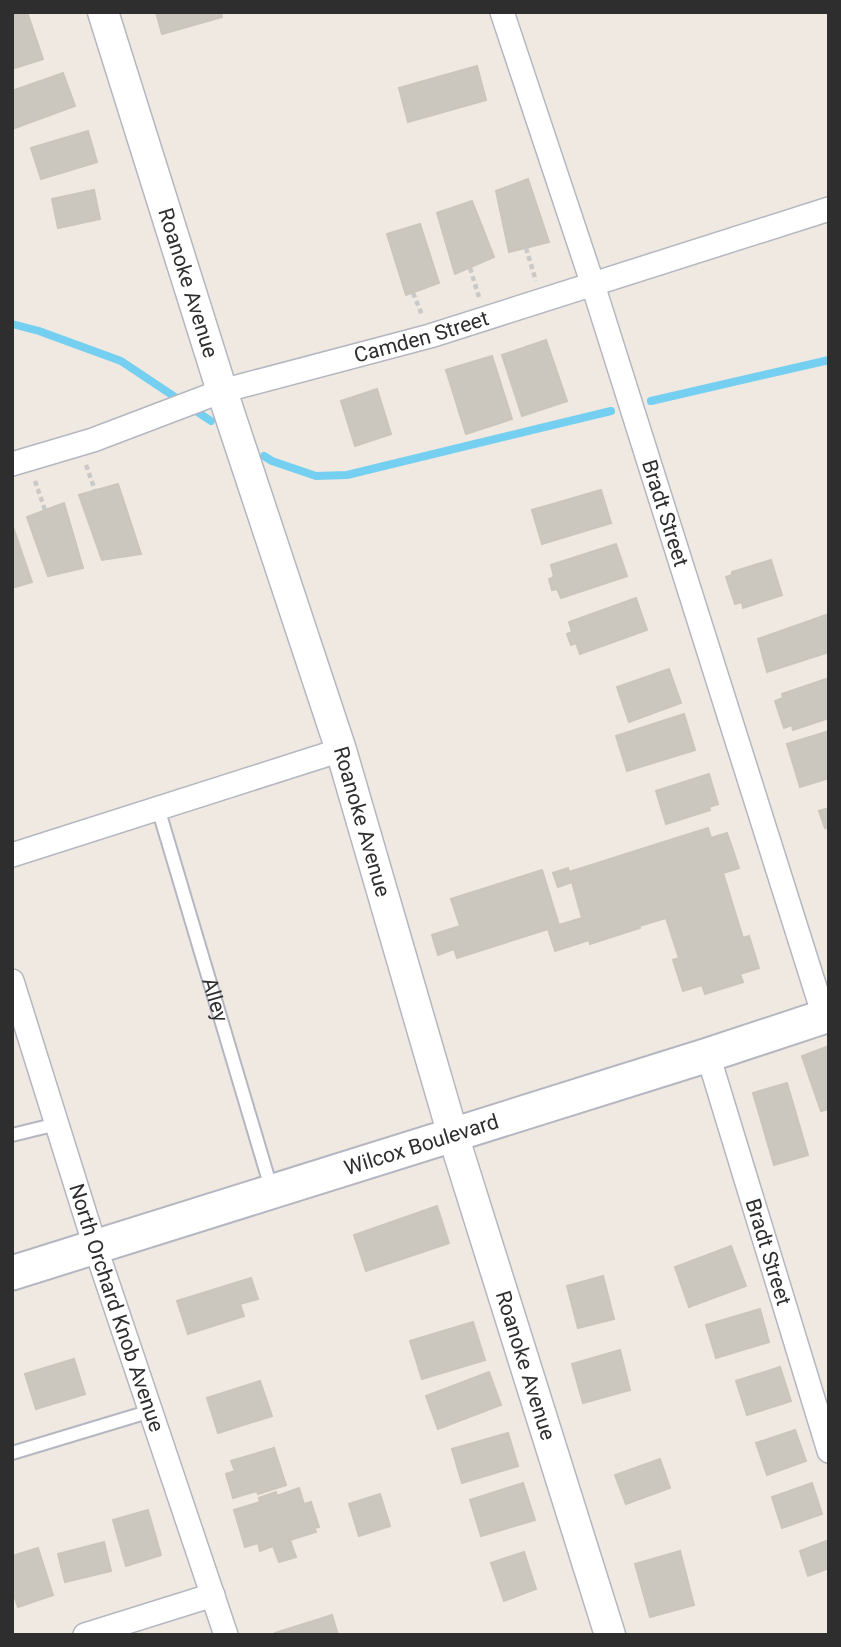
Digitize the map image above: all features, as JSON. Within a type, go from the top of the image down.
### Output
[{"type":"main road","name":"Wilcox Boulevard","points":[[12,1273],[708,1055],[826,1015]]},
{"type":"street","name":"Roanoke Avenue","points":[[103,12],[222,391],[341,750],[453,1135],[610,1635]]},
{"type":"street","name":"Bradt Street","points":[[502,12],[593,285],[826,1015]]},
{"type":"street","name":"Camden Street","points":[[20,462],[93,440],[222,391],[430,336],[829,209]]},
{"type":"street","points":[[12,855],[341,750]]},
{"type":"street","name":"North Orchard Knob Avenue","points":[[12,981],[94,1246],[226,1635]]},
{"type":"street","name":"Bradt Street","points":[[708,1055],[829,1451]]},
{"type":"street","points":[[85,1635],[213,1595]]},
{"type":"lane","name":"Alley","points":[[158,808],[272,1191]]},
{"type":"lane","points":[[12,1135],[57,1124]]},
{"type":"lane","points":[[12,1453],[151,1411]]},
{"type":"path","points":[[526,248],[542,301]]},
{"type":"path","points":[[20,462],[44,510]]},
{"type":"building","points":[[12,12],[27,12],[43,59],[12,69]]},
{"type":"building","points":[[156,12],[221,12],[222,17],[162,34]]},
{"type":"building","points":[[477,66],[486,100],[408,122],[399,88]]},
{"type":"building","points":[[63,73],[75,106],[12,129],[12,91]]},
{"type":"building","points":[[88,131],[97,162],[41,179],[31,148]]},
{"type":"building","points":[[528,179],[549,242],[509,252],[496,191]]},
{"type":"building","points":[[94,190],[100,219],[58,228],[52,199]]},
{"type":"building","points":[[472,201],[494,257],[455,274],[437,213]]},
{"type":"building","points":[[420,224],[439,283],[406,295],[387,234]]},
{"type":"building","points":[[546,340],[567,401],[522,416],[502,355]]},
{"type":"building","points":[[492,356],[512,419],[466,434],[446,370]]},
{"type":"building","points":[[377,389],[391,434],[355,446],[341,401]]},
{"type":"building","points":[[118,484],[141,554],[102,560],[79,495]]},
{"type":"building","points":[[601,490],[611,523],[542,544],[532,510]]},
{"type":"building","points":[[64,503],[83,568],[48,576],[27,517]]},
{"type":"building","points":[[12,524],[32,582],[12,588]]},
{"type":"building","points":[[616,544],[627,576],[561,598],[557,589],[552,590],[549,579],[554,577],[551,565]]},
{"type":"building","points":[[771,560],[782,595],[743,608],[742,602],[735,604],[726,577],[732,575],[732,572]]},
{"type":"building","points":[[636,598],[647,630],[580,654],[576,643],[571,645],[567,634],[572,632],[569,622]]},
{"type":"building","points":[[829,614],[829,652],[767,672],[758,639]]},
{"type":"building","points":[[669,669],[681,703],[629,722],[617,687]]},
{"type":"building","points":[[826,679],[829,689],[829,718],[793,730],[792,725],[784,728],[775,701],[783,698],[782,694]]},
{"type":"building","points":[[684,714],[695,750],[627,771],[616,736]]},
{"type":"building","points":[[829,731],[829,778],[800,787],[787,744]]},
{"type":"building","points":[[709,774],[718,804],[709,807],[710,810],[666,824],[656,791]]},
{"type":"building","points":[[829,808],[829,827],[825,828],[819,811]]},
{"type":"building","points":[[708,828],[711,838],[727,833],[739,868],[723,873],[743,938],[749,936],[759,968],[740,974],[743,982],[705,994],[702,985],[683,991],[673,960],[679,958],[666,918],[590,944],[589,940],[555,951],[548,929],[457,958],[454,949],[438,955],[432,935],[460,926],[451,899],[542,870],[559,925],[582,918],[572,882],[558,887],[553,873],[568,868],[569,872]]},
{"type":"building","points":[[829,1046],[829,1109],[821,1111],[802,1056]]},
{"type":"building","points":[[787,1083],[808,1155],[774,1165],[753,1093]]},
{"type":"building","points":[[437,1206],[449,1243],[366,1271],[354,1235]]},
{"type":"building","points":[[731,1246],[746,1286],[689,1307],[675,1267]]},
{"type":"building","points":[[603,1276],[614,1319],[578,1328],[567,1286]]},
{"type":"building","points":[[251,1278],[258,1299],[240,1304],[244,1316],[188,1334],[177,1301]]},
{"type":"building","points":[[760,1309],[769,1342],[716,1358],[706,1325]]},
{"type":"building","points":[[473,1322],[485,1360],[422,1379],[410,1341]]},
{"type":"building","points":[[620,1350],[630,1390],[583,1403],[572,1364]]},
{"type":"building","points":[[74,1359],[85,1394],[36,1409],[25,1374]]},
{"type":"building","points":[[780,1367],[791,1401],[747,1415],[736,1381]]},
{"type":"building","points":[[489,1372],[501,1405],[438,1429],[426,1396]]},
{"type":"building","points":[[260,1381],[272,1416],[218,1433],[207,1398]]},
{"type":"building","points":[[795,1430],[806,1461],[767,1475],[756,1443]]},
{"type":"building","points":[[508,1433],[518,1466],[462,1483],[452,1449]]},
{"type":"building","points":[[274,1448],[286,1485],[233,1498],[226,1474],[235,1471],[231,1461]]},
{"type":"building","points":[[660,1459],[670,1488],[626,1504],[615,1475]]},
{"type":"building","points":[[523,1483],[535,1520],[481,1536],[470,1500]]},
{"type":"building","points":[[812,1483],[822,1514],[782,1528],[772,1497]]},
{"type":"building","points":[[299,1488],[304,1504],[311,1502],[319,1527],[314,1528],[316,1532],[290,1540],[296,1557],[279,1562],[273,1546],[260,1551],[258,1543],[245,1547],[234,1510],[260,1502],[259,1498],[276,1492],[277,1496]]},
{"type":"building","points":[[380,1494],[390,1526],[359,1536],[349,1504]]},
{"type":"building","points":[[148,1510],[161,1555],[126,1566],[113,1520]]},
{"type":"building","points":[[829,1540],[829,1568],[808,1576],[800,1551]]},
{"type":"building","points":[[104,1542],[111,1571],[65,1582],[58,1554]]},
{"type":"building","points":[[38,1548],[53,1595],[18,1607],[12,1589],[12,1556]]},
{"type":"building","points":[[680,1551],[694,1605],[650,1617],[635,1564]]},
{"type":"building","points":[[524,1552],[536,1589],[504,1601],[491,1563]]},
{"type":"building","points":[[332,1615],[338,1635],[275,1635],[275,1633]]},
{"type":"waterway","points":[[12,324],[121,361],[211,421]]},
{"type":"waterway","points":[[651,401],[829,360]]},
{"type":"waterway","points":[[264,456],[316,476],[347,475],[611,411]]}]
